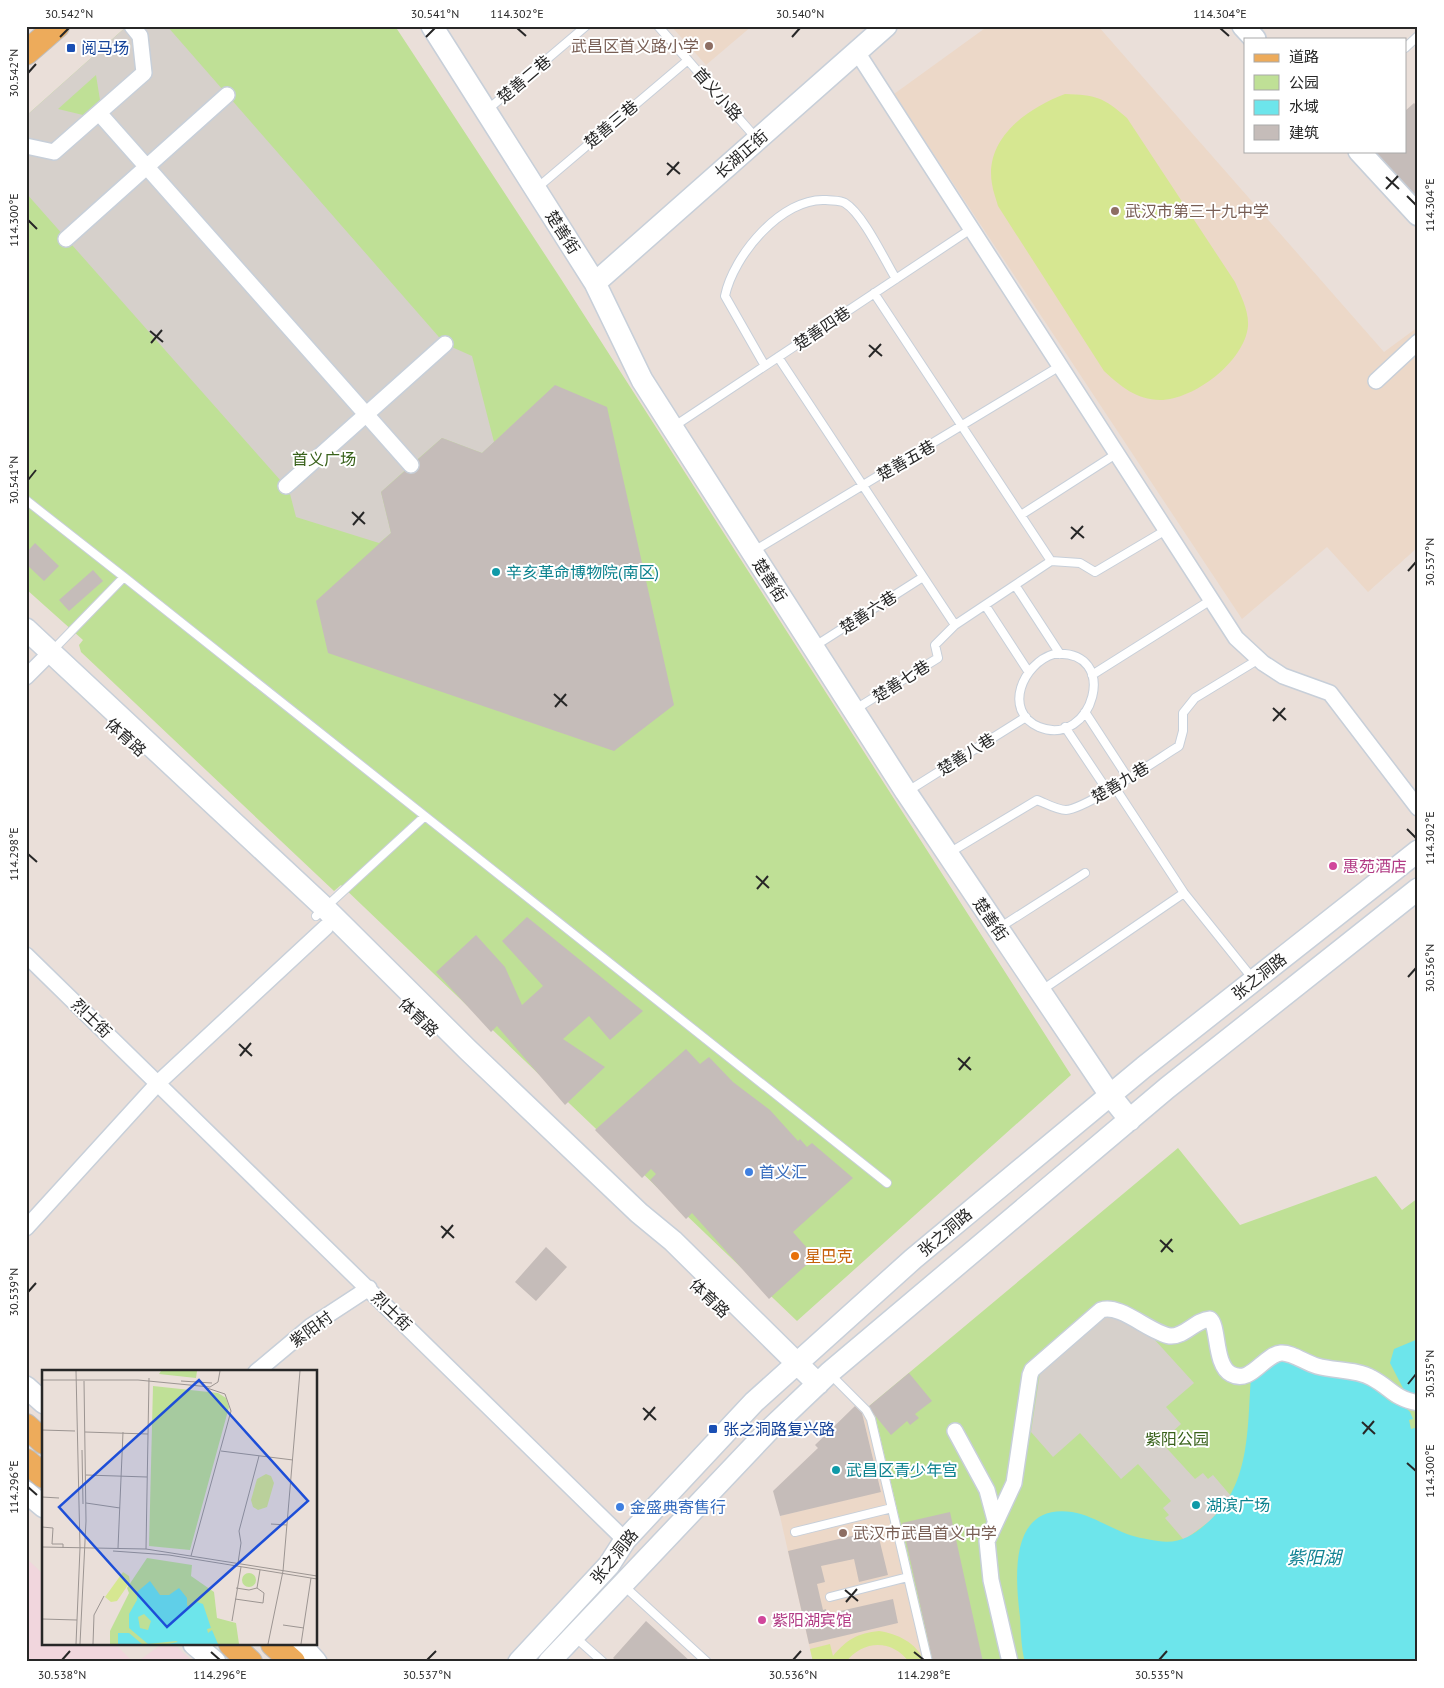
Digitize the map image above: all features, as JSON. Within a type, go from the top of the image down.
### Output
[{"type":"main road","points":[[26,53],[57,26]]},
{"type":"main road","points":[[26,1426],[42,1440]]},
{"type":"main road","points":[[26,1462],[42,1474]]},
{"type":"main road","points":[[233,1646],[250,1662]]},
{"type":"main road","points":[[275,1646],[293,1662]]},
{"type":"street","points":[[26,146],[54,152],[144,73],[140,36],[132,26]]},
{"type":"street","name":"楚善街","points":[[432,26],[595,282],[642,380],[906,792],[1110,1095],[1130,1120]]},
{"type":"street","points":[[1244,26],[1254,38]]},
{"type":"street","name":"长湖正街","points":[[595,282],[758,140],[857,52],[881,28]]},
{"type":"street","points":[[857,52],[1236,638],[1259,659],[1284,676],[1330,693],[1418,808]]},
{"type":"street","points":[[66,239],[227,95]]},
{"type":"street","points":[[99,113],[411,465]]},
{"type":"street","points":[[1360,152],[1418,215]]},
{"type":"street","points":[[1376,381],[1418,342]]},
{"type":"street","points":[[286,486],[445,344]]},
{"type":"street","points":[[26,629],[47,656],[26,677]]},
{"type":"street","name":"体育路","points":[[26,644],[47,656],[323,917],[468,1050],[639,1214],[673,1241],[792,1367],[819,1384]]},
{"type":"street","name":"张之洞路","points":[[519,1662],[609,1565],[625,1540],[754,1402],[792,1367],[913,1259],[1110,1095],[1418,851]]},
{"type":"street","name":"张之洞路","points":[[549,1662],[768,1431],[819,1384],[1130,1120],[1418,889]]},
{"type":"street","points":[[26,1228],[158,1082],[323,917]]},
{"type":"street","name":"烈士街","points":[[26,954],[625,1540]]},
{"type":"street","name":"紫阳村","points":[[258,1370],[311,1326],[369,1288]]},
{"type":"street","points":[[1010,1662],[987,1556],[987,1541],[995,1520],[1014,1483],[1032,1370],[1095,1314],[1105,1308],[1113,1310],[1168,1336],[1181,1334],[1195,1324],[1210,1320],[1214,1325],[1221,1360],[1225,1369],[1234,1376],[1248,1375],[1276,1355],[1284,1353],[1323,1368],[1372,1377],[1396,1397],[1418,1403]]},
{"type":"street","points":[[26,1387],[42,1401]]},
{"type":"street","points":[[955,1431],[987,1490],[995,1520]]},
{"type":"street","points":[[26,1492],[42,1505]]},
{"type":"street","points":[[196,1646],[215,1662]]},
{"type":"street","points":[[302,1646],[316,1662]]},
{"type":"lane","name":"楚善二巷","points":[[486,111],[586,26]]},
{"type":"lane","name":"首义小路","points":[[658,26],[758,140]]},
{"type":"lane","points":[[1406,47],[1418,36]]},
{"type":"lane","name":"楚善三巷","points":[[535,189],[688,60]]},
{"type":"lane","points":[[765,366],[725,296],[728,280],[755,238],[786,212],[818,200],[842,202],[854,210],[896,279]]},
{"type":"lane","name":"楚善四巷","points":[[672,427],[971,229]]},
{"type":"lane","points":[[874,293],[1051,561]]},
{"type":"lane","points":[[778,358],[955,625],[1051,561],[1080,563],[1095,572],[1166,530]]},
{"type":"lane","name":"楚善五巷","points":[[752,552],[962,427],[1060,366]]},
{"type":"lane","points":[[1021,515],[1116,454]]},
{"type":"lane","points":[[26,500],[888,1183]]},
{"type":"lane","points":[[47,656],[124,577]]},
{"type":"lane","name":"楚善六巷","points":[[813,648],[923,577]]},
{"type":"lane","points":[[1015,585],[1060,654]]},
{"type":"lane","points":[[1092,675],[1211,600]]},
{"type":"lane","points":[[985,605],[1028,671]]},
{"type":"lane","name":"楚善七巷","points":[[854,710],[938,658],[935,645],[955,625]]},
{"type":"lane","points":[[1060,654],[1079,658],[1088,666],[1094,684],[1093,697],[1078,720],[1065,727],[1054,729],[1041,727],[1026,717],[1021,706],[1020,692],[1028,671],[1042,659],[1060,654]]},
{"type":"lane","name":"楚善九巷","points":[[948,854],[1037,800],[1063,810],[1075,809],[1128,778],[1179,746],[1183,731],[1183,713],[1195,698],[1259,659]]},
{"type":"lane","points":[[1085,712],[1128,778]]},
{"type":"lane","name":"楚善八巷","points":[[906,792],[1026,717]]},
{"type":"lane","points":[[1065,727],[1111,788],[1184,893],[1254,980]]},
{"type":"lane","points":[[323,917],[425,816]]},
{"type":"lane","points":[[998,929],[1085,873]]},
{"type":"lane","points":[[1040,991],[1184,893]]},
{"type":"lane","points":[[819,1384],[869,1415],[928,1662]]},
{"type":"lane","points":[[795,1532],[892,1508]]},
{"type":"lane","points":[[830,1597],[908,1577]]},
{"type":"lane","points":[[622,1584],[707,1662]]},
{"type":"lane","points":[[574,1635],[603,1662]]},
{"type":"shaded area","points":[[127,26],[167,26],[445,344],[472,356],[494,442],[482,453],[442,438],[411,465],[381,492],[391,533],[379,543],[296,517],[289,490],[26,193],[26,116]],"holes":[[[96,75],[100,100],[83,115],[58,109]]]},
{"type":"shaded area","name":"武昌区首义路小学","points":[[671,26],[752,26],[706,65]]},
{"type":"shaded area","name":"武汉市第三十九中学","points":[[988,26],[1098,26],[1384,352],[1418,327],[1418,547],[1368,592],[1327,547],[1242,619],[894,94]]},
{"type":"shaded area","points":[[1106,1315],[1114,1316],[1154,1339],[1194,1383],[1166,1407],[1181,1424],[1161,1442],[1195,1479],[1203,1473],[1208,1479],[1213,1475],[1231,1496],[1210,1521],[1184,1540],[1165,1518],[1169,1515],[1163,1508],[1171,1501],[1138,1464],[1121,1479],[1080,1433],[1053,1457],[1031,1432],[1040,1373]]},
{"type":"shaded area","name":"武汉市武昌首义中学","points":[[861,1400],[875,1415],[933,1662],[813,1662],[780,1516],[881,1491],[862,1413],[855,1406]]},
{"type":"shaded area","points":[[26,1558],[42,1573],[42,1646],[117,1646],[133,1662],[26,1662]]},
{"type":"shaded area","points":[[159,1646],[176,1646],[193,1662],[137,1662]]},
{"type":"green space","name":"首义广场","points":[[127,26],[395,26],[561,279],[1071,1075],[797,1321],[341,885],[334,891],[81,652],[79,645],[83,640],[26,589],[26,116]]},
{"type":"green space","points":[[1065,94],[1099,98],[1127,118],[1235,282],[1242,298],[1246,309],[1248,326],[1245,339],[1238,352],[1216,376],[1188,393],[1160,400],[1144,398],[1123,387],[1104,371],[998,206],[992,184],[991,167],[995,152],[1002,139],[1024,116]]},
{"type":"green space","name":"紫阳公园","points":[[1178,1148],[1240,1225],[1376,1176],[1402,1210],[1418,1198],[1418,1662],[933,1662],[875,1415],[868,1407]]},
{"type":"green space","points":[[879,1631],[893,1634],[906,1640],[917,1649],[924,1662],[909,1662],[894,1649],[878,1645],[861,1649],[846,1662],[813,1662],[810,1649],[830,1644],[833,1656],[853,1638]]},
{"type":"water","points":[[1418,1339],[1418,1397],[1404,1390],[1390,1363],[1394,1349]]},
{"type":"water","name":"紫阳湖","points":[[1283,1358],[1319,1374],[1365,1382],[1392,1403],[1404,1406],[1410,1412],[1413,1419],[1409,1420],[1411,1429],[1418,1427],[1418,1662],[1025,1662],[1017,1582],[1021,1546],[1027,1530],[1037,1519],[1051,1512],[1072,1512],[1079,1513],[1126,1534],[1140,1538],[1165,1542],[1184,1539],[1195,1533],[1221,1509],[1239,1475],[1247,1437],[1251,1377]]},
{"type":"building","points":[[1414,103],[1418,107],[1418,194],[1416,192],[1413,196],[1373,152],[1406,152],[1406,110]]},
{"type":"building","name":"辛亥革命博物院(南区)","points":[[555,385],[607,407],[674,705],[614,751],[328,653],[316,601],[391,533],[381,492],[442,438],[482,453]]},
{"type":"building","points":[[35,543],[59,566],[44,581],[26,564],[26,553]]},
{"type":"building","points":[[93,570],[103,581],[69,611],[59,600]]},
{"type":"building","points":[[527,917],[643,1011],[610,1040],[589,1016],[563,1039],[605,1067],[565,1105],[497,1026],[491,1032],[436,972],[476,935],[505,967],[522,1005],[543,986],[502,941]]},
{"type":"building","name":"首义汇","points":[[686,1049],[700,1064],[709,1057],[733,1082],[770,1110],[798,1141],[800,1139],[807,1147],[812,1143],[853,1178],[793,1232],[815,1257],[769,1299],[692,1213],[686,1219],[650,1180],[656,1174],[651,1169],[642,1178],[595,1130]]},
{"type":"building","points":[[546,1247],[567,1267],[536,1301],[515,1282]]},
{"type":"building","points":[[909,1373],[932,1401],[915,1414],[919,1418],[910,1425],[907,1421],[891,1435],[868,1407]]},
{"type":"building","name":"武昌区青少年宫","points":[[855,1406],[862,1413],[881,1492],[780,1516],[773,1491],[818,1448],[815,1445]]},
{"type":"building","points":[[950,1512],[983,1662],[933,1662],[902,1523]]},
{"type":"building","points":[[877,1530],[888,1575],[859,1582],[854,1559],[821,1566],[825,1582],[817,1584],[823,1610],[826,1609],[827,1614],[893,1599],[898,1623],[809,1644],[788,1551]]},
{"type":"building","points":[[646,1621],[691,1662],[618,1662],[613,1658]]},
{"type":"place","name":"武昌区首义路小学","points":[[709,46]]},
{"type":"place","name":"阅马场","points":[[71,48]]},
{"type":"place","name":"武汉市第三十九中学","points":[[1115,211]]},
{"type":"place","name":"辛亥革命博物院(南区)","points":[[496,572]]},
{"type":"place","name":"惠苑酒店","points":[[1333,866]]},
{"type":"place","name":"首义汇","points":[[749,1172]]},
{"type":"place","name":"星巴克","points":[[795,1256]]},
{"type":"place","name":"张之洞路复兴路","points":[[713,1429]]},
{"type":"place","name":"武昌区青少年宫","points":[[836,1470]]},
{"type":"place","name":"湖滨广场","points":[[1196,1505]]},
{"type":"place","name":"金盛典寄售行","points":[[620,1507]]},
{"type":"place","name":"武汉市武昌首义中学","points":[[843,1533]]},
{"type":"place","name":"紫阳湖宾馆","points":[[762,1620]]}]
